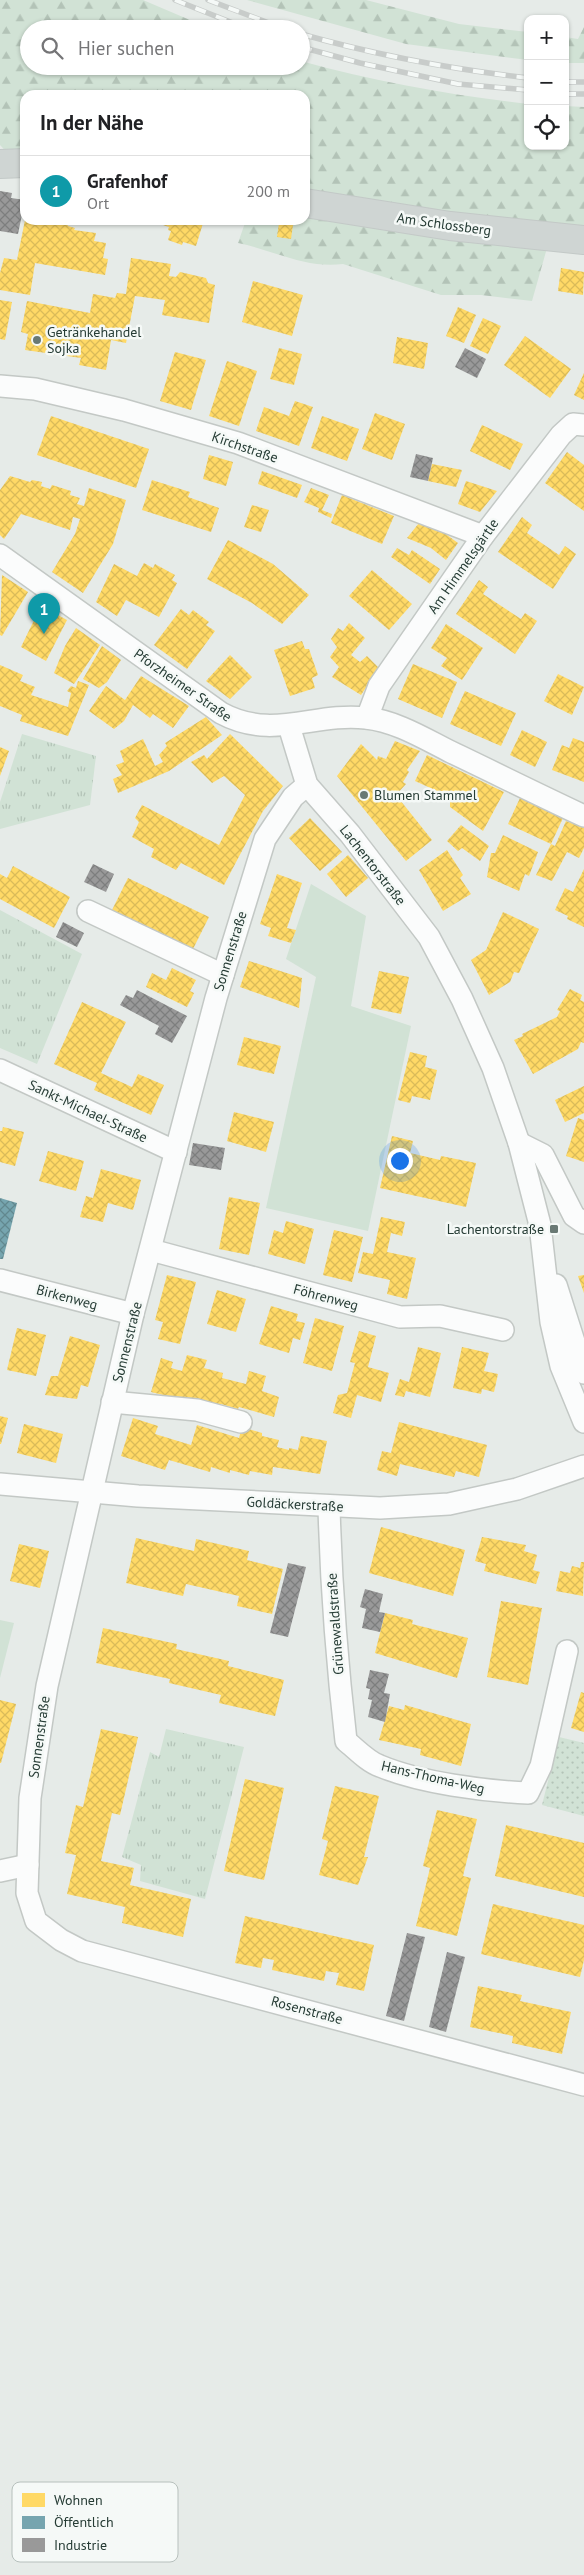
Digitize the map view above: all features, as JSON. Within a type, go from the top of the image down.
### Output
[{"type":"main road","points":[[0,164],[20,163]]},
{"type":"main road","name":"Am Schlossberg","points":[[310,204],[450,226],[584,240]]},
{"type":"street","name":"Kirchstraße","points":[[0,386],[35,389],[238,443],[483,536]]},
{"type":"street","name":"Am Himmelsgärtle","points":[[367,718],[378,686],[483,536],[561,435],[578,424]]},
{"type":"street","name":"Pforzheimer Straße","points":[[0,554],[222,713],[237,721],[260,726],[290,726],[343,718],[367,718],[402,728],[584,816]]},
{"type":"street","name":"Lachentorstraße","points":[[290,726],[307,785],[350,834],[429,937],[462,999],[493,1068],[519,1143],[542,1234],[551,1322],[561,1366],[584,1422]]},
{"type":"street","name":"Sonnenstraße","points":[[36,1921],[27,1894],[30,1798],[47,1686],[112,1402],[133,1314],[152,1250],[223,975],[265,839],[293,797],[307,785]]},
{"type":"street","points":[[88,912],[223,975]]},
{"type":"street","name":"Sankt-Michael-Straße","points":[[0,1070],[176,1152]]},
{"type":"street","points":[[519,1143],[543,1155],[574,1216],[584,1223]]},
{"type":"street","name":"Föhrenweg","points":[[152,1250],[400,1317],[440,1316],[503,1330]]},
{"type":"street","name":"Lachentorstraße","points":[[544,1260],[567,1317],[584,1373]]},
{"type":"street","name":"Birkenweg","points":[[0,1280],[133,1314]]},
{"type":"street","points":[[112,1402],[196,1410],[241,1422]]},
{"type":"street","name":"Goldäckerstraße","points":[[0,1484],[92,1492],[380,1508],[449,1504],[517,1489],[584,1466]]},
{"type":"street","name":"Grünewaldstraße","points":[[329,1506],[336,1651],[346,1741]]},
{"type":"street","name":"Hans-Thoma-Weg","points":[[346,1741],[378,1766],[419,1777],[486,1790],[528,1793],[541,1766],[567,1651]]},
{"type":"street","points":[[0,1871],[28,1865]]},
{"type":"street","name":"Rosenstraße","points":[[36,1921],[61,1940],[82,1950],[584,2085]]},
{"type":"green space","points":[[0,0],[143,0],[190,20],[20,20],[20,75],[310,75],[310,63],[414,87],[524,103],[524,150],[569,150],[569,106],[584,107],[584,240],[310,204],[310,90],[20,90],[20,163],[17,163],[0,145]]},
{"type":"green space","points":[[247,0],[366,0],[459,24],[524,32],[524,59],[406,44]]},
{"type":"green space","points":[[584,27],[584,63],[569,63],[569,38],[578,39]]},
{"type":"green space","points":[[310,214],[547,248],[532,301],[481,295],[441,295],[343,264],[316,264],[238,243],[244,225],[310,225]]},
{"type":"green space","points":[[22,734],[96,756],[90,805],[0,829],[0,802]]},
{"type":"green space","points":[[311,884],[366,916],[351,1006],[411,1026],[368,1231],[266,1208],[316,977],[286,959]]},
{"type":"green space","points":[[0,910],[82,954],[37,1064],[0,1048]]},
{"type":"green space","points":[[0,1620],[14,1623],[0,1678]]},
{"type":"green space","points":[[166,1729],[244,1747],[205,1899],[140,1881],[141,1865],[122,1857],[150,1752],[159,1757]]},
{"type":"green space","points":[[559,1737],[584,1743],[584,1816],[542,1805]]},
{"type":"building: Wohnen","points":[[24,225],[68,225],[75,228],[74,230],[96,233],[94,241],[106,243],[103,258],[108,259],[105,275],[35,263],[30,295],[0,290],[0,273],[4,258],[17,260]]},
{"type":"building: Wohnen","points":[[163,225],[202,225],[196,246],[183,242],[182,245],[168,240],[171,231],[168,230],[169,227]]},
{"type":"building: Wohnen","points":[[279,225],[293,225],[291,239],[277,237]]},
{"type":"building: Wohnen","points":[[131,258],[171,264],[169,276],[176,277],[180,272],[206,278],[208,283],[215,285],[209,323],[162,315],[165,300],[135,296],[126,343],[111,340],[106,370],[79,365],[81,358],[25,350],[28,334],[21,332],[27,301],[90,313],[93,294],[115,298],[117,293],[126,294]]},
{"type":"building: Wohnen","points":[[561,268],[584,272],[583,295],[558,291]]},
{"type":"building: Wohnen","points":[[253,281],[303,295],[292,336],[242,322]]},
{"type":"building: Wohnen","points":[[0,300],[12,302],[5,340],[0,339]]},
{"type":"building: Wohnen","points":[[458,307],[476,315],[464,343],[446,336]]},
{"type":"building: Wohnen","points":[[483,318],[501,326],[488,354],[470,346]]},
{"type":"building: Wohnen","points":[[525,336],[571,369],[550,398],[504,365]]},
{"type":"building: Wohnen","points":[[397,337],[428,343],[424,369],[393,363]]},
{"type":"building: Wohnen","points":[[279,348],[302,354],[294,385],[270,379]]},
{"type":"building: Wohnen","points":[[175,352],[206,360],[191,410],[160,401]]},
{"type":"building: Wohnen","points":[[227,361],[257,371],[239,426],[209,416]]},
{"type":"building: Wohnen","points":[[584,373],[584,400],[574,395]]},
{"type":"building: Wohnen","points":[[295,401],[313,407],[299,446],[256,431],[264,407],[289,416]]},
{"type":"building: Wohnen","points":[[375,413],[405,424],[392,460],[362,449]]},
{"type":"building: Wohnen","points":[[51,416],[149,449],[136,488],[37,455]]},
{"type":"building: Wohnen","points":[[322,416],[359,429],[347,461],[311,448]]},
{"type":"building: Wohnen","points":[[482,425],[523,444],[510,470],[470,451]]},
{"type":"building: Wohnen","points":[[567,452],[584,465],[584,511],[545,483]]},
{"type":"building: Wohnen","points":[[209,455],[233,462],[226,486],[203,479]]},
{"type":"building: Wohnen","points":[[432,464],[462,470],[456,487],[428,481]]},
{"type":"building: Wohnen","points":[[262,471],[302,485],[297,498],[258,484]]},
{"type":"building: Wohnen","points":[[10,476],[30,482],[32,480],[42,482],[41,486],[50,489],[52,485],[71,491],[70,495],[80,498],[77,504],[84,506],[89,488],[126,500],[113,544],[83,593],[52,572],[75,534],[80,519],[73,517],[70,530],[21,514],[4,539],[0,535],[0,490]]},
{"type":"building: Wohnen","points":[[152,480],[190,492],[188,497],[219,508],[211,532],[142,510]]},
{"type":"building: Wohnen","points":[[466,481],[497,491],[480,512],[458,504]]},
{"type":"building: Wohnen","points":[[311,488],[329,495],[322,510],[332,514],[331,518],[318,512],[319,508],[304,502]]},
{"type":"building: Wohnen","points":[[342,495],[394,516],[382,544],[331,523]]},
{"type":"building: Wohnen","points":[[252,505],[269,510],[261,532],[244,527]]},
{"type":"building: Wohnen","points":[[522,517],[532,525],[527,533],[559,555],[565,546],[576,554],[553,589],[498,552]]},
{"type":"building: Wohnen","points":[[419,523],[443,532],[458,543],[446,560],[431,548],[407,538]]},
{"type":"building: Wohnen","points":[[228,540],[273,564],[309,595],[282,624],[252,603],[207,579]]},
{"type":"building: Wohnen","points":[[397,548],[409,555],[412,550],[440,569],[430,584],[391,557]]},
{"type":"building: Wohnen","points":[[144,563],[153,568],[155,564],[175,575],[172,580],[177,583],[159,617],[126,600],[117,616],[96,602],[114,564],[137,576]]},
{"type":"building: Wohnen","points":[[372,570],[412,604],[389,630],[349,596]]},
{"type":"building: Wohnen","points":[[2,575],[28,592],[2,636],[0,635]]},
{"type":"building: Wohnen","points":[[479,580],[488,587],[483,594],[521,619],[525,613],[537,621],[515,654],[456,614]]},
{"type":"building: Wohnen","points":[[41,606],[67,620],[46,661],[21,647]]},
{"type":"building: Wohnen","points":[[181,609],[189,615],[193,610],[209,622],[206,625],[215,631],[187,669],[154,645]]},
{"type":"building: Wohnen","points":[[349,623],[365,638],[351,655],[360,662],[367,656],[379,668],[361,695],[332,677],[339,667],[330,657],[337,647],[331,639],[338,628],[343,631]]},
{"type":"building: Wohnen","points":[[446,624],[483,648],[462,680],[441,666],[447,658],[431,648]]},
{"type":"building: Wohnen","points":[[76,628],[100,645],[74,684],[54,673],[65,646]]},
{"type":"building: Wohnen","points":[[302,641],[305,649],[309,649],[318,675],[312,678],[315,688],[290,696],[274,650]]},
{"type":"building: Wohnen","points":[[102,646],[121,660],[107,682],[99,688],[83,679]]},
{"type":"building: Wohnen","points":[[230,655],[252,677],[230,699],[206,681]]},
{"type":"building: Wohnen","points":[[413,664],[457,682],[442,718],[398,699]]},
{"type":"building: Wohnen","points":[[0,665],[23,675],[20,681],[35,687],[31,695],[68,707],[71,693],[67,691],[71,686],[76,688],[78,681],[89,685],[68,736],[20,721],[22,715],[0,706]]},
{"type":"building: Wohnen","points":[[558,674],[584,687],[572,715],[544,701]]},
{"type":"building: Wohnen","points":[[141,676],[189,706],[173,728],[153,714],[150,718],[133,705],[124,721],[114,729],[89,711],[106,686],[125,700]]},
{"type":"building: Wohnen","points":[[465,691],[516,713],[501,746],[450,724]]},
{"type":"building: Wohnen","points":[[206,717],[222,735],[169,771],[118,793],[113,779],[122,775],[116,765],[124,762],[120,751],[143,739],[155,766],[163,762],[159,755],[167,746],[165,743]]},
{"type":"building: Wohnen","points":[[522,730],[547,742],[535,767],[510,755]]},
{"type":"building: Wohnen","points":[[230,734],[283,786],[263,811],[224,885],[181,863],[176,870],[151,857],[154,849],[132,837],[139,822],[135,818],[142,805],[219,845],[245,795],[224,776],[212,783],[191,762],[204,755],[207,759]]},
{"type":"building: Wohnen","points":[[573,738],[584,742],[584,782],[552,770],[562,745],[569,748]]},
{"type":"building: Wohnen","points":[[395,741],[420,751],[407,770],[409,772],[403,782],[406,784],[396,795],[432,840],[406,861],[337,776],[361,744],[377,760],[378,756],[386,759]]},
{"type":"building: Wohnen","points":[[0,747],[9,751],[0,776]]},
{"type":"building: Wohnen","points":[[427,755],[504,792],[483,831],[450,807],[450,802],[445,798],[446,795],[415,781]]},
{"type":"building: Wohnen","points":[[520,798],[563,818],[551,844],[508,824]]},
{"type":"building: Wohnen","points":[[310,818],[342,852],[320,871],[289,838]]},
{"type":"building: Wohnen","points":[[566,821],[584,828],[584,848],[579,858],[567,852],[552,881],[536,875],[551,844],[555,846]]},
{"type":"building: Wohnen","points":[[461,825],[489,846],[480,861],[462,848],[458,851],[447,841]]},
{"type":"building: Wohnen","points":[[503,835],[538,852],[529,876],[525,874],[519,891],[487,877],[491,853],[495,853]]},
{"type":"building: Wohnen","points":[[447,850],[463,875],[460,878],[471,894],[443,911],[419,870]]},
{"type":"building: Wohnen","points":[[348,855],[368,878],[346,897],[327,874]]},
{"type":"building: Wohnen","points":[[13,866],[70,897],[54,928],[0,899],[0,874],[7,878]]},
{"type":"building: Wohnen","points":[[584,869],[584,927],[567,919],[568,916],[555,910],[565,888],[573,892]]},
{"type":"building: Wohnen","points":[[277,874],[302,883],[287,928],[296,930],[291,943],[268,936],[271,928],[260,924]]},
{"type":"building: Wohnen","points":[[128,878],[209,917],[192,951],[111,912]]},
{"type":"building: Wohnen","points":[[503,912],[539,929],[519,973],[514,972],[510,982],[489,995],[471,960],[486,950]]},
{"type":"building: Wohnen","points":[[249,961],[302,978],[299,1008],[240,987]]},
{"type":"building: Wohnen","points":[[172,968],[196,980],[190,991],[194,993],[187,1007],[146,987],[152,973],[166,980]]},
{"type":"building: Wohnen","points":[[379,971],[409,977],[401,1014],[371,1008]]},
{"type":"building: Wohnen","points":[[570,989],[582,995],[580,1000],[584,1002],[584,1043],[581,1042],[578,1049],[533,1074],[514,1040],[523,1036],[522,1034],[557,1017],[560,1011],[557,1010]]},
{"type":"building: Wohnen","points":[[82,1002],[126,1022],[101,1073],[132,1087],[138,1074],[164,1085],[151,1115],[94,1090],[97,1083],[54,1064]]},
{"type":"building: Wohnen","points":[[244,1037],[281,1046],[274,1074],[237,1065]]},
{"type":"building: Wohnen","points":[[410,1052],[427,1056],[425,1067],[437,1070],[430,1100],[412,1096],[410,1103],[398,1100]]},
{"type":"building: Wohnen","points":[[584,1086],[584,1113],[565,1122],[555,1100]]},
{"type":"building: Wohnen","points":[[234,1112],[274,1122],[266,1152],[227,1141]]},
{"type":"building: Wohnen","points":[[578,1118],[584,1120],[584,1162],[566,1156]]},
{"type":"building: Wohnen","points":[[3,1127],[24,1132],[15,1166],[0,1162],[0,1131],[2,1131]]},
{"type":"building: Wohnen","points":[[392,1136],[413,1141],[410,1153],[440,1160],[441,1156],[476,1163],[466,1207],[380,1188]]},
{"type":"building: Wohnen","points":[[48,1151],[84,1161],[76,1191],[39,1181]]},
{"type":"building: Wohnen","points":[[101,1169],[141,1180],[133,1210],[108,1203],[103,1222],[80,1217],[86,1196],[93,1198]]},
{"type":"building: Wohnen","points":[[229,1197],[260,1203],[249,1255],[219,1249]]},
{"type":"building: Wohnen","points":[[381,1217],[405,1222],[402,1236],[391,1233],[387,1252],[416,1258],[407,1299],[387,1294],[390,1280],[358,1273],[363,1252],[373,1254]]},
{"type":"building: Wohnen","points":[[286,1221],[314,1229],[305,1264],[268,1254],[274,1230],[283,1233]]},
{"type":"building: Wohnen","points":[[334,1230],[363,1237],[352,1282],[323,1275]]},
{"type":"building: Wohnen","points":[[167,1275],[196,1282],[180,1344],[158,1339],[163,1322],[155,1320]]},
{"type":"building: Wohnen","points":[[584,1275],[584,1293],[578,1276]]},
{"type":"building: Wohnen","points":[[217,1290],[246,1299],[236,1332],[207,1324]]},
{"type":"building: Wohnen","points":[[271,1306],[298,1314],[296,1321],[305,1323],[300,1340],[293,1338],[289,1353],[259,1344]]},
{"type":"building: Wohnen","points":[[315,1318],[344,1326],[332,1371],[303,1363]]},
{"type":"building: Wohnen","points":[[17,1328],[46,1335],[36,1376],[7,1370]]},
{"type":"building: Wohnen","points":[[359,1331],[376,1336],[368,1367],[389,1373],[381,1402],[357,1395],[351,1418],[333,1413],[338,1395],[347,1393],[355,1363],[350,1362]]},
{"type":"building: Wohnen","points":[[70,1336],[100,1345],[88,1387],[81,1385],[77,1399],[45,1395],[51,1376],[58,1376]]},
{"type":"building: Wohnen","points":[[418,1347],[441,1353],[430,1397],[406,1391],[404,1397],[395,1395],[400,1379],[409,1382]]},
{"type":"building: Wohnen","points":[[462,1347],[489,1353],[484,1371],[498,1374],[494,1392],[482,1389],[481,1394],[453,1388]]},
{"type":"building: Wohnen","points":[[187,1355],[207,1360],[204,1368],[223,1373],[222,1378],[246,1384],[249,1371],[266,1376],[262,1391],[279,1397],[274,1417],[239,1407],[238,1409],[221,1404],[220,1408],[151,1392],[161,1358],[173,1362],[171,1368],[182,1371]]},
{"type":"building: Wohnen","points":[[0,1416],[8,1418],[1,1444],[0,1444]]},
{"type":"building: Wohnen","points":[[133,1418],[158,1426],[155,1434],[191,1445],[197,1425],[239,1438],[242,1427],[262,1433],[262,1436],[279,1440],[277,1447],[289,1450],[289,1448],[298,1450],[301,1436],[327,1441],[320,1474],[273,1467],[272,1475],[250,1471],[249,1475],[230,1470],[230,1473],[211,1467],[210,1472],[169,1460],[165,1470],[121,1456]]},
{"type":"building: Wohnen","points":[[399,1422],[487,1445],[479,1477],[456,1471],[454,1477],[400,1464],[397,1476],[377,1470],[382,1451],[391,1453]]},
{"type":"building: Wohnen","points":[[24,1424],[63,1434],[56,1463],[17,1453]]},
{"type":"building: Wohnen","points":[[381,1527],[465,1550],[453,1596],[369,1573]]},
{"type":"building: Wohnen","points":[[482,1537],[526,1545],[524,1551],[537,1555],[533,1570],[540,1572],[536,1584],[484,1571],[486,1564],[475,1561]]},
{"type":"building: Wohnen","points":[[136,1538],[194,1551],[196,1539],[249,1551],[247,1560],[283,1569],[272,1614],[237,1606],[239,1596],[186,1584],[183,1596],[126,1583]]},
{"type":"building: Wohnen","points":[[19,1544],[49,1551],[40,1588],[10,1581]]},
{"type":"building: Wohnen","points":[[581,1562],[584,1562],[583,1596],[556,1591],[560,1571],[570,1573],[572,1566],[580,1568]]},
{"type":"building: Wohnen","points":[[501,1601],[542,1608],[528,1685],[487,1677]]},
{"type":"building: Wohnen","points":[[385,1613],[413,1620],[412,1624],[468,1638],[457,1678],[375,1653]]},
{"type":"building: Wohnen","points":[[103,1628],[177,1644],[176,1649],[229,1661],[228,1666],[284,1680],[275,1716],[219,1703],[221,1695],[169,1683],[170,1679],[96,1663]]},
{"type":"building: Wohnen","points":[[581,1692],[584,1693],[584,1732],[571,1728]]},
{"type":"building: Wohnen","points":[[0,1700],[16,1704],[1,1763],[0,1763]]},
{"type":"building: Wohnen","points":[[405,1705],[471,1724],[461,1766],[420,1755],[421,1749],[379,1740],[389,1706],[404,1710]]},
{"type":"building: Wohnen","points":[[101,1729],[138,1737],[120,1815],[112,1813],[101,1861],[134,1868],[130,1885],[191,1899],[183,1937],[122,1923],[125,1907],[67,1894],[76,1855],[65,1853],[76,1805],[83,1807]]},
{"type":"building: Wohnen","points":[[245,1779],[284,1788],[264,1880],[224,1871]]},
{"type":"building: Wohnen","points":[[335,1786],[379,1796],[364,1857],[368,1857],[358,1885],[319,1875],[328,1841],[322,1839]]},
{"type":"building: Wohnen","points":[[437,1810],[477,1819],[463,1876],[471,1878],[457,1936],[416,1926],[430,1868],[423,1866]]},
{"type":"building: Wohnen","points":[[506,1825],[584,1843],[584,1897],[495,1876]]},
{"type":"building: Wohnen","points":[[493,1904],[584,1925],[584,1960],[580,1977],[481,1954]]},
{"type":"building: Wohnen","points":[[245,1916],[374,1945],[364,1991],[336,1985],[339,1973],[326,1971],[324,1981],[272,1970],[274,1960],[263,1958],[261,1968],[235,1963]]},
{"type":"building: Wohnen","points":[[478,1986],[522,1995],[520,2001],[571,2012],[562,2054],[512,2043],[513,2036],[470,2027]]},
{"type":"building: Öffentlich","points":[[0,1198],[17,1203],[3,1259],[0,1259]]},
{"type":"building: Industrie","points":[[0,191],[12,193],[11,198],[20,199],[20,224],[18,234],[0,231]]},
{"type":"building: Industrie","points":[[465,348],[486,359],[477,378],[455,367]]},
{"type":"building: Industrie","points":[[416,454],[433,458],[428,481],[410,477]]},
{"type":"building: Industrie","points":[[93,864],[114,874],[106,892],[84,882]]},
{"type":"building: Industrie","points":[[63,922],[84,933],[77,947],[56,937]]},
{"type":"building: Industrie","points":[[137,990],[187,1016],[172,1043],[155,1034],[159,1026],[120,1005],[126,995],[133,998]]},
{"type":"building: Industrie","points":[[193,1143],[225,1148],[221,1170],[189,1165]]},
{"type":"building: Industrie","points":[[288,1563],[306,1567],[288,1637],[270,1633]]},
{"type":"building: Industrie","points":[[365,1589],[383,1594],[379,1612],[385,1613],[380,1632],[362,1628],[366,1609],[360,1607]]},
{"type":"building: Industrie","points":[[370,1670],[389,1674],[384,1693],[390,1694],[385,1722],[368,1717],[372,1700],[368,1699],[370,1689],[366,1688]]},
{"type":"building: Industrie","points":[[407,1933],[425,1937],[404,2021],[386,2016]]},
{"type":"building: Industrie","points":[[447,1952],[465,1957],[446,2032],[429,2027]]},
{"type":"railway","points":[[175,0],[225,20]]},
{"type":"railway","points":[[208,0],[261,20]]},
{"type":"railway","points":[[310,36],[413,60],[524,77]]},
{"type":"railway","points":[[310,49],[360,63],[458,84],[524,90]]},
{"type":"railway","points":[[569,82],[584,82]]},
{"type":"railway","points":[[569,94],[584,94]]},
{"type":"place","name":"Getränkehandel Sojka","points":[[37,340]]},
{"type":"place","name":"Grafenhof","points":[[44,634]]},
{"type":"place","name":"Blumen Stammel","points":[[364,795]]},
{"type":"place","name":"Lachentorstraße","points":[[554,1229]]}]
